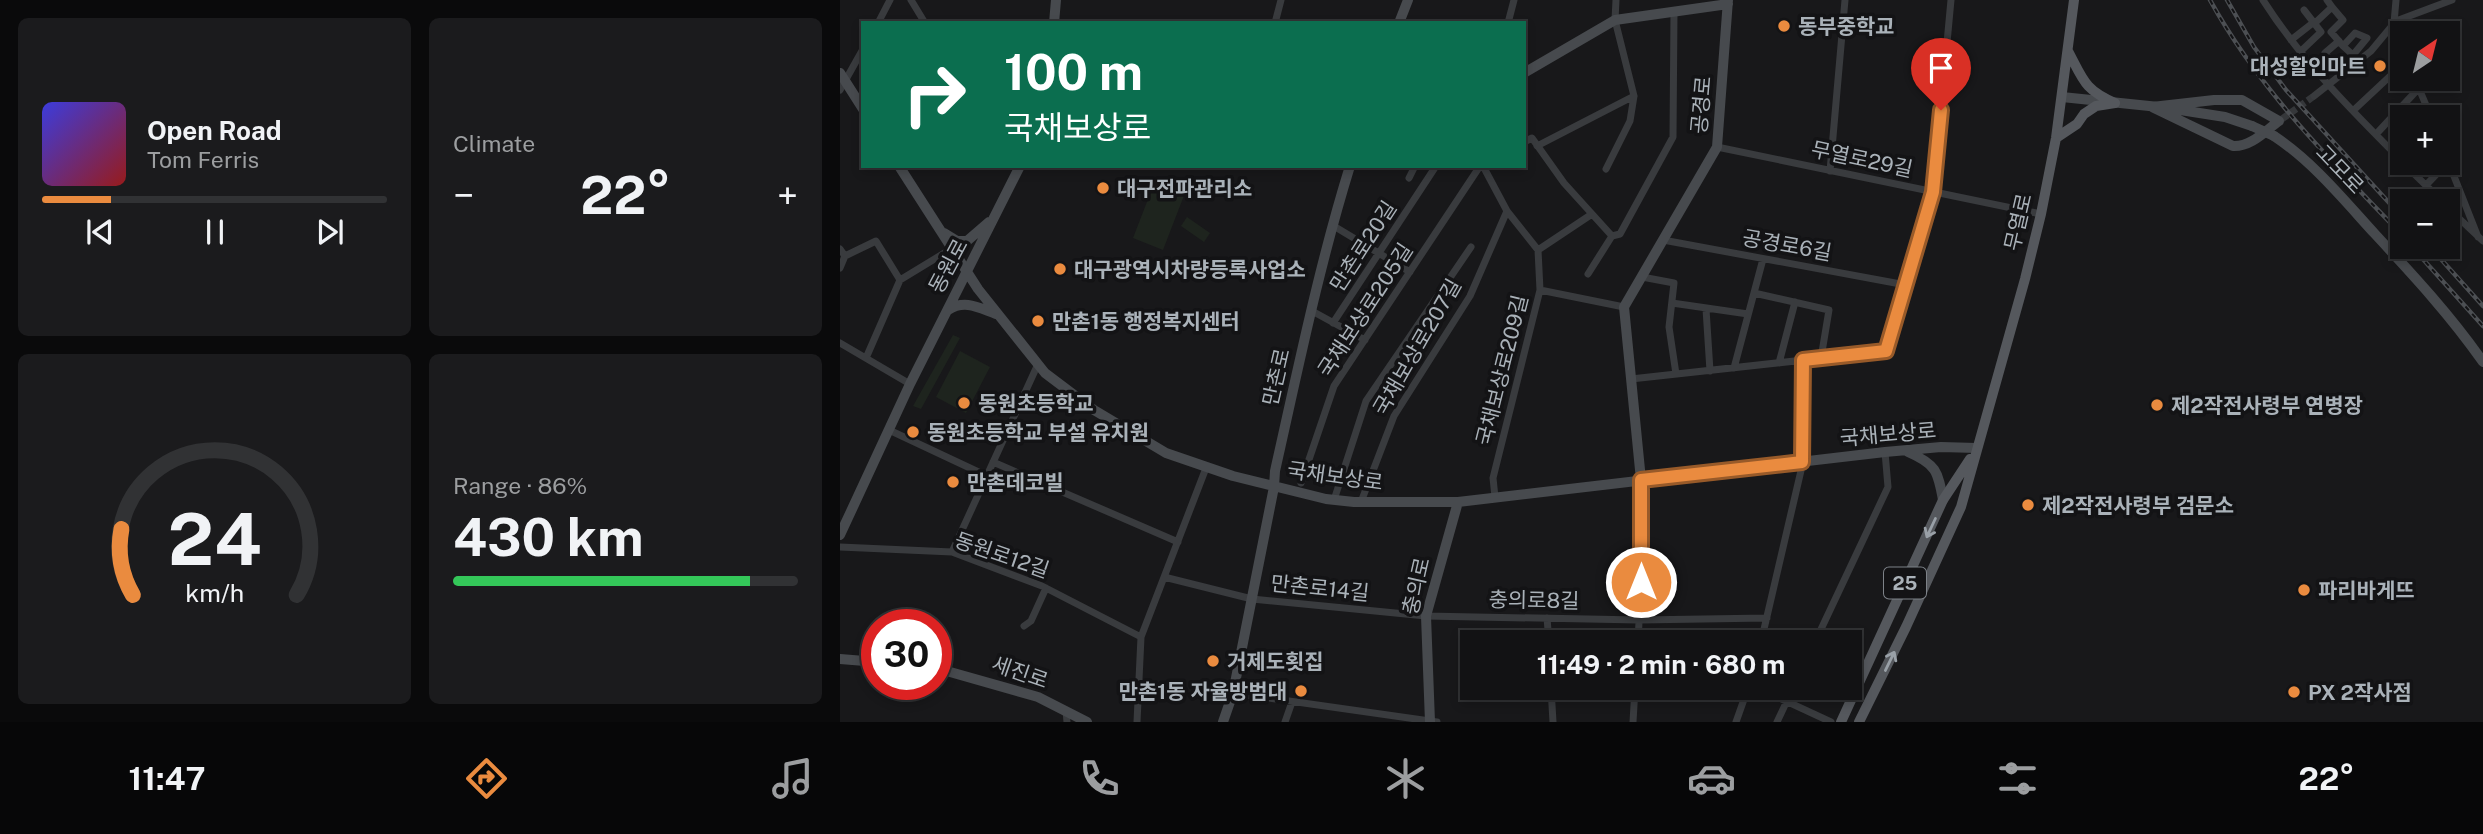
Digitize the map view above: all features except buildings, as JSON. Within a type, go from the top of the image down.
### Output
[{"type":"main road","points":[[1054,21],[1056,0]]},
{"type":"main road","points":[[1400,21],[1408,0]]},
{"type":"main road","name":"무열로","points":[[1858,722],[1906,627],[1961,507],[2040,214],[2056,138],[2074,0]]},
{"type":"main road","points":[[1526,72],[1615,20],[1728,2]]},
{"type":"main road","name":"공경로","points":[[1624,307],[1717,147],[1728,2]]},
{"type":"main road","points":[[2068,51],[2088,88],[2096,95],[2115,103]]},
{"type":"main road","points":[[842,81],[861,106]]},
{"type":"main road","points":[[2062,97],[2152,107],[2214,100],[2242,100],[2280,120],[2242,147],[2234,146],[2152,107]]},
{"type":"main road","points":[[2056,138],[2077,124],[2084,114],[2096,106],[2115,103]]},
{"type":"main road","name":"고모로","points":[[2152,107],[2225,117],[2274,135],[2291,147],[2329,184],[2429,293],[2483,362]]},
{"type":"main road","name":"국채보상로","points":[[900,168],[967,273],[1038,364],[1057,383],[1113,422],[1166,453],[1206,468],[1274,487],[1334,500],[1458,502],[1885,452],[1941,447],[1978,448]]},
{"type":"main road","name":"동원로","points":[[840,535],[910,384],[1018,168]]},
{"type":"main road","name":"만촌로","points":[[1223,722],[1233,693],[1275,471],[1311,311],[1349,168]]},
{"type":"main road","points":[[940,231],[957,241],[967,241],[975,237],[997,214]]},
{"type":"main road","points":[[945,313],[958,304],[965,304],[998,315]]},
{"type":"main road","points":[[1624,307],[1641,480]]},
{"type":"main road","name":"무열로","points":[[1840,722],[1943,500],[1978,448]]},
{"type":"main road","points":[[1904,451],[1932,465],[1940,482],[1943,500]]},
{"type":"main road","name":"충의로","points":[[1430,722],[1426,616],[1458,502]]},
{"type":"main road","points":[[840,659],[861,661]]},
{"type":"main road","name":"세진로","points":[[952,673],[1038,698],[1066,717],[1087,722]]},
{"type":"street","points":[[878,21],[890,0]]},
{"type":"street","points":[[911,0],[924,21]]},
{"type":"street","points":[[1276,21],[1281,0]]},
{"type":"street","points":[[1509,21],[1514,0]]},
{"type":"street","points":[[1606,169],[1630,121],[1634,96],[1615,20],[1616,0]]},
{"type":"street","points":[[1830,171],[1845,0]]},
{"type":"street","points":[[1631,379],[1886,351],[1933,192],[1950,0]]},
{"type":"street","points":[[2263,0],[2327,86],[2390,150]]},
{"type":"street","points":[[2327,0],[2343,20],[2331,32],[2341,43],[2325,53],[2341,74]]},
{"type":"street","points":[[2394,21],[2396,0]]},
{"type":"street","points":[[2399,21],[2452,0]]},
{"type":"street","points":[[2291,40],[2332,7]]},
{"type":"street","points":[[2300,52],[2322,32],[2304,10]]},
{"type":"street","points":[[1588,274],[1612,236],[1620,234],[1673,137],[1674,12]]},
{"type":"street","points":[[2314,96],[2371,51],[2390,28]]},
{"type":"street","points":[[842,81],[861,52]]},
{"type":"street","points":[[2356,108],[2390,76]]},
{"type":"street","points":[[2379,131],[2416,91]]},
{"type":"street","points":[[1537,146],[1634,96]]},
{"type":"street","points":[[1526,141],[1532,138],[1564,183],[1612,236]]},
{"type":"street","name":"무열로29길","points":[[1717,147],[2040,214]]},
{"type":"street","name":"만촌로20길","points":[[1409,178],[1414,168]]},
{"type":"street","name":"만촌로20길","points":[[1311,311],[1334,323],[1435,168]]},
{"type":"street","name":"국채보상로205길","points":[[1301,483],[1334,386],[1481,168]]},
{"type":"street","points":[[1483,168],[1507,211],[1538,250],[1592,214]]},
{"type":"street","points":[[2415,175],[2430,189]]},
{"type":"street","points":[[2429,182],[2436,175]]},
{"type":"street","points":[[2454,175],[2481,239]]},
{"type":"street","name":"국채보상로207길","points":[[1361,502],[1394,416],[1470,296],[1507,211]]},
{"type":"street","points":[[2460,219],[2481,239]]},
{"type":"street","points":[[1332,225],[1410,272]]},
{"type":"street","name":"공경로6길","points":[[1663,240],[1906,285]]},
{"type":"street","points":[[840,268],[842,253],[876,241],[900,280]]},
{"type":"street","name":"국채보상로207길","points":[[1334,500],[1366,401],[1471,247]]},
{"type":"street","points":[[866,358],[900,280],[951,249]]},
{"type":"street","name":"국채보상로209길","points":[[1495,497],[1493,478],[1540,289],[1538,250]]},
{"type":"street","points":[[1734,368],[1763,259]]},
{"type":"street","points":[[1642,277],[1674,283],[1669,327],[1676,374]]},
{"type":"street","points":[[1540,289],[1624,307]]},
{"type":"street","points":[[1754,293],[1829,310],[1821,358]]},
{"type":"street","points":[[1779,363],[1795,302]]},
{"type":"street","points":[[1672,303],[1748,314]]},
{"type":"street","points":[[1706,309],[1710,371]]},
{"type":"street","points":[[1334,323],[1365,340]]},
{"type":"street","points":[[840,343],[910,384]]},
{"type":"street","points":[[1764,630],[1802,462],[1803,360]]},
{"type":"street","points":[[951,552],[1038,364]]},
{"type":"street","points":[[889,430],[987,476]]},
{"type":"street","points":[[1821,630],[1888,487],[1885,452]]},
{"type":"street","points":[[993,462],[1178,542]]},
{"type":"street","points":[[1138,722],[1141,637],[1206,468]]},
{"type":"street","points":[[1639,630],[1641,480]]},
{"type":"street","name":"동원로12길","points":[[840,547],[951,552],[1046,588],[1141,637]]},
{"type":"street","points":[[1164,577],[1252,599]]},
{"type":"street","points":[[1024,626],[1031,621],[1046,588]]},
{"type":"street","name":"만촌로14길","points":[[1252,599],[1426,616]]},
{"type":"street","name":"충의로8길","points":[[1426,616],[1639,620],[1767,618]]},
{"type":"street","points":[[1547,618],[1548,630]]},
{"type":"street","points":[[1233,693],[1381,718],[1437,722]]},
{"type":"street","points":[[1552,700],[1553,722]]},
{"type":"street","points":[[1633,722],[1634,700]]},
{"type":"street","points":[[1736,722],[1744,700]]},
{"type":"street","points":[[1783,700],[1831,722]]},
{"type":"street","points":[[1285,722],[1292,702]]},
{"type":"street","points":[[1777,722],[1787,702]]},
{"type":"shaded area","points":[[1155,181],[1185,193],[1163,250],[1133,238]]},
{"type":"shaded area","points":[[1187,217],[1210,233],[1204,242],[1181,226]]},
{"type":"shaded area","points":[[953,335],[960,338],[921,409],[913,406]]},
{"type":"shaded area","points":[[960,351],[990,367],[966,413],[936,397]]},
{"type":"tunnel","points":[[2282,119],[2314,96]]},
{"type":"railway","points":[[2210,0],[2251,65],[2274,95],[2390,222]]},
{"type":"railway","points":[[2227,0],[2254,47],[2286,90],[2390,204]]},
{"type":"railway","points":[[2423,259],[2483,326]]},
{"type":"railway","points":[[2441,259],[2483,306]]},
{"type":"place","name":"동부중학교","points":[[1784,26]]},
{"type":"place","name":"대성할인마트","points":[[2380,66]]},
{"type":"place","name":"대구전파관리소","points":[[1103,188]]},
{"type":"place","name":"대구광역시차량등록사업소","points":[[1060,269]]},
{"type":"place","name":"만촌1동 행정복지센터","points":[[1038,321]]},
{"type":"place","name":"동원초등학교","points":[[964,403]]},
{"type":"place","name":"제2작전사령부 연병장","points":[[2157,405]]},
{"type":"place","name":"동원초등학교 부설 유치원","points":[[913,432]]},
{"type":"place","name":"만촌데코빌","points":[[953,482]]},
{"type":"place","name":"제2작전사령부 검문소","points":[[2028,505]]},
{"type":"place","name":"파리바게뜨","points":[[2304,590]]},
{"type":"place","name":"거제도횟집","points":[[1213,661]]},
{"type":"place","name":"만촌1동 자율방범대","points":[[1301,691]]},
{"type":"place","name":"PX 2작사점","points":[[2294,692]]},
{"type":"route","points":[[1641,582],[1641,480],[1802,462],[1803,360],[1886,351],[1933,192],[1941,110]]}]
